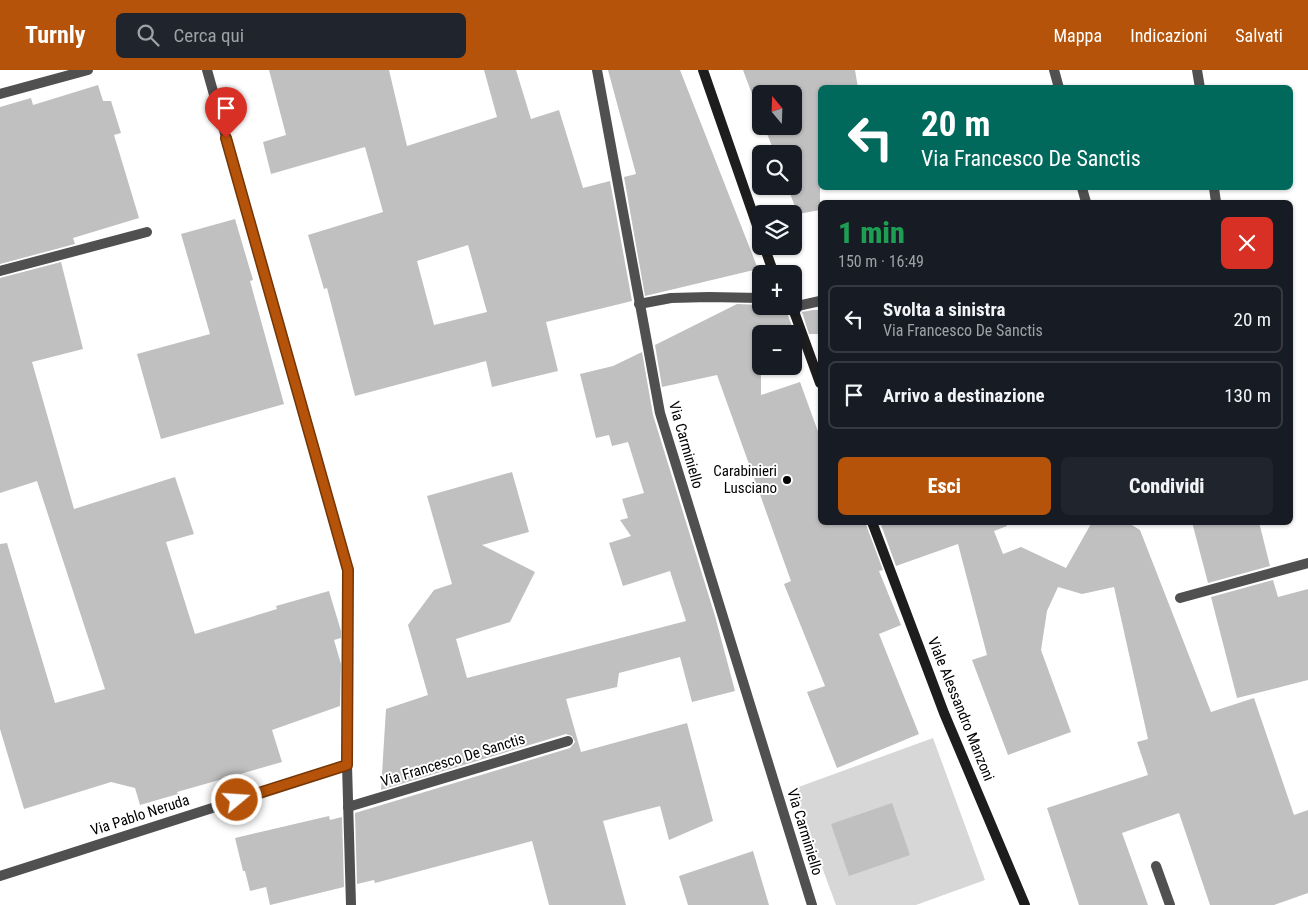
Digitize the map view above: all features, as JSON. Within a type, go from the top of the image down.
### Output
[{"type":"street","points":[[0,94],[88,70]]},
{"type":"street","points":[[208,70],[348,570],[347,765],[351,905]]},
{"type":"street","name":"Via Carminiello","points":[[598,70],[660,413],[812,905]]},
{"type":"street","points":[[703,70],[752,211]]},
{"type":"street","points":[[1054,70],[1057,85]]},
{"type":"street","points":[[1197,70],[1200,85]]},
{"type":"street","points":[[0,271],[147,232]]},
{"type":"street","points":[[639,304],[671,298],[709,296],[752,298]]},
{"type":"street","points":[[802,305],[818,301]]},
{"type":"street","points":[[795,315],[818,378]]},
{"type":"street","name":"Viale Alessandro Manzoni","points":[[873,525],[944,713],[1026,905]]},
{"type":"street","points":[[1180,598],[1308,563]]},
{"type":"street","name":"Via Francesco De Sanctis","points":[[348,807],[568,741]]},
{"type":"street","name":"Via Pablo Neruda","points":[[0,876],[347,765]]},
{"type":"street","points":[[1156,866],[1170,905]]},
{"type":"shaded area","points":[[933,738],[985,880],[916,905],[836,905],[793,789]]},
{"type":"building","points":[[269,70],[389,70],[407,146],[497,117],[484,70],[516,70],[531,119],[559,110],[583,188],[610,181],[632,301],[546,322],[558,371],[492,387],[486,361],[355,396],[327,288],[324,289],[308,235],[383,212],[365,147],[271,174],[263,142],[286,135]],"holes":[[[468,245],[487,312],[434,325],[417,261]]]},
{"type":"building","points":[[608,70],[680,70],[756,265],[752,265],[752,270],[645,296],[624,177],[636,174]]},
{"type":"building","points":[[743,70],[855,70],[858,85],[818,85],[818,190],[820,190],[820,200],[818,200],[818,210],[802,213],[802,205],[794,205],[791,195],[802,195],[802,145],[771,145],[768,135],[802,135],[802,85],[752,85],[752,94]]},
{"type":"building","points":[[98,85],[103,101],[111,101],[121,133],[114,135],[139,218],[73,238],[75,244],[0,264],[0,107],[31,98],[33,105]]},
{"type":"building","points":[[235,219],[253,280],[250,281],[284,404],[161,439],[137,354],[210,334],[181,234]]},
{"type":"building","points":[[61,262],[83,349],[32,362],[74,509],[175,477],[194,534],[166,542],[195,634],[277,609],[276,606],[329,591],[341,631],[341,638],[334,640],[341,664],[340,706],[272,730],[282,762],[177,792],[178,794],[140,805],[135,788],[111,782],[24,809],[0,729],[0,544],[7,543],[55,703],[105,689],[37,481],[0,493],[0,278]]},
{"type":"building","points":[[737,304],[752,305],[752,315],[788,315],[792,325],[752,325],[752,375],[761,375],[761,395],[800,382],[818,432],[818,525],[866,525],[883,570],[879,571],[901,625],[879,634],[919,734],[837,768],[807,692],[825,686],[784,584],[791,581],[717,375],[662,387],[655,345]]},
{"type":"building","points":[[818,310],[818,334],[809,334],[802,312]]},
{"type":"building","points":[[642,352],[653,415],[715,616],[735,691],[692,702],[680,657],[619,673],[617,687],[566,699],[581,752],[687,723],[713,821],[669,840],[660,806],[603,821],[626,905],[549,905],[532,841],[375,883],[374,880],[357,884],[355,813],[570,748],[575,742],[572,736],[566,734],[381,790],[386,709],[428,695],[408,625],[434,590],[452,584],[427,496],[512,472],[529,532],[482,545],[535,572],[510,622],[456,639],[467,678],[686,621],[670,571],[623,586],[609,543],[631,536],[620,520],[628,518],[622,499],[644,493],[628,442],[612,446],[609,435],[596,438],[580,374],[613,366]]},
{"type":"building","points":[[881,525],[1007,525],[994,531],[1003,554],[1021,547],[1066,568],[1090,525],[1132,525],[1140,530],[1211,712],[1254,698],[1294,815],[1308,810],[1308,893],[1274,905],[1210,905],[1179,813],[1122,833],[1148,905],[1079,905],[1047,808],[1148,775],[1137,742],[1148,739],[1114,587],[1082,594],[1058,587],[1047,611],[1041,650],[1071,732],[1008,755],[972,660],[987,655],[958,544],[896,566]]},
{"type":"building","points":[[1193,525],[1260,525],[1270,566],[1208,583]]},
{"type":"building","points":[[1273,580],[1278,597],[1308,589],[1308,680],[1237,698],[1211,597]]},
{"type":"building","points":[[892,803],[910,855],[849,876],[831,824]]},
{"type":"building","points":[[329,816],[330,820],[342,817],[344,887],[270,905],[266,887],[250,891],[235,838]]},
{"type":"building","points":[[753,851],[769,905],[688,905],[679,876]]},
{"type":"place","name":"Carabinieri Lusciano","points":[[787,480]]},
{"type":"route","points":[[226,138],[348,570],[347,765],[237,800]]}]
